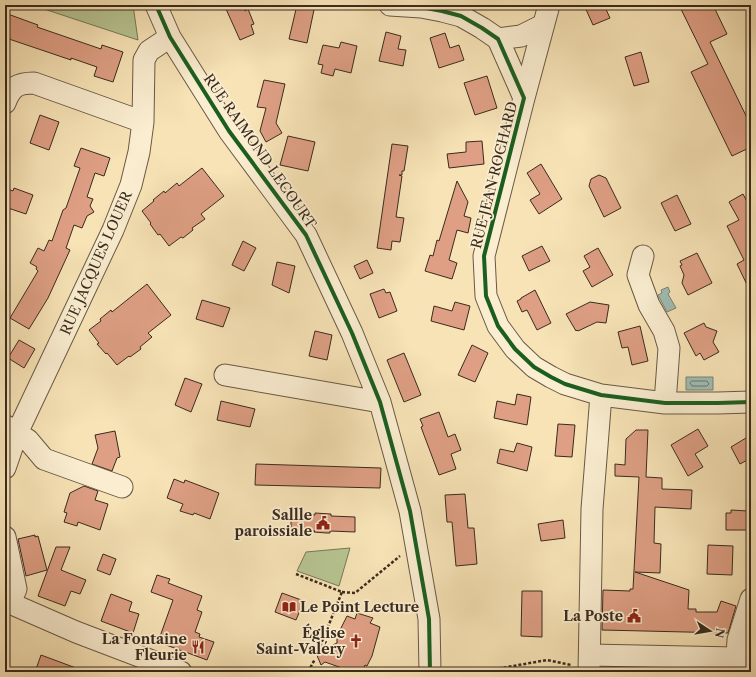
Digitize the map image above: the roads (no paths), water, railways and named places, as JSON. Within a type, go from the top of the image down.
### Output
[{"type":"street","name":"RUE RAIMOND LECOURT","points":[[156,5],[170,37],[230,131],[306,235],[352,333],[380,402],[410,511],[429,619],[430,672]]},
{"type":"street","points":[[390,5],[421,7],[461,16],[498,39],[521,36],[546,15]]},
{"type":"street","points":[[468,5],[475,24]]},
{"type":"street","points":[[524,98],[546,15]]},
{"type":"street","name":"RUE JACQUES LOUER","points":[[5,468],[11,429],[113,230],[131,185],[140,152],[143,122],[144,60],[149,51],[170,37]]},
{"type":"street","name":"RUE JEAN ROCHARD","points":[[498,39],[524,98],[484,256],[486,296],[498,326],[515,349],[534,367],[551,378],[565,384],[601,395],[665,403],[751,402]]},
{"type":"street","points":[[5,103],[8,95],[15,87],[22,83],[34,83],[143,122]]},
{"type":"street","points":[[643,256],[638,275],[649,306],[664,331],[669,348],[665,403]]},
{"type":"street","points":[[226,375],[380,402]]},
{"type":"street","points":[[601,395],[592,509],[589,664],[736,665],[738,640],[751,599]]},
{"type":"street","points":[[11,429],[28,440],[44,459],[122,487]]},
{"type":"street","points":[[5,537],[16,590],[8,602],[76,632],[172,671]]},
{"type":"water","points":[[668,287],[670,292],[668,294],[676,308],[667,312],[658,295],[662,293],[661,290]]},
{"type":"water","points":[[686,377],[713,377],[713,390],[686,390]]},
{"type":"place","name":"Sallle paroissiale","points":[[323,523]]},
{"type":"place","name":"Le Point Lecture","points":[[289,607]]},
{"type":"place","name":"La Poste","points":[[634,616]]},
{"type":"place","name":"Église Saint-Valéry","points":[[356,641]]},
{"type":"place","name":"La Fontaine Fleurie","points":[[198,647]]}]
